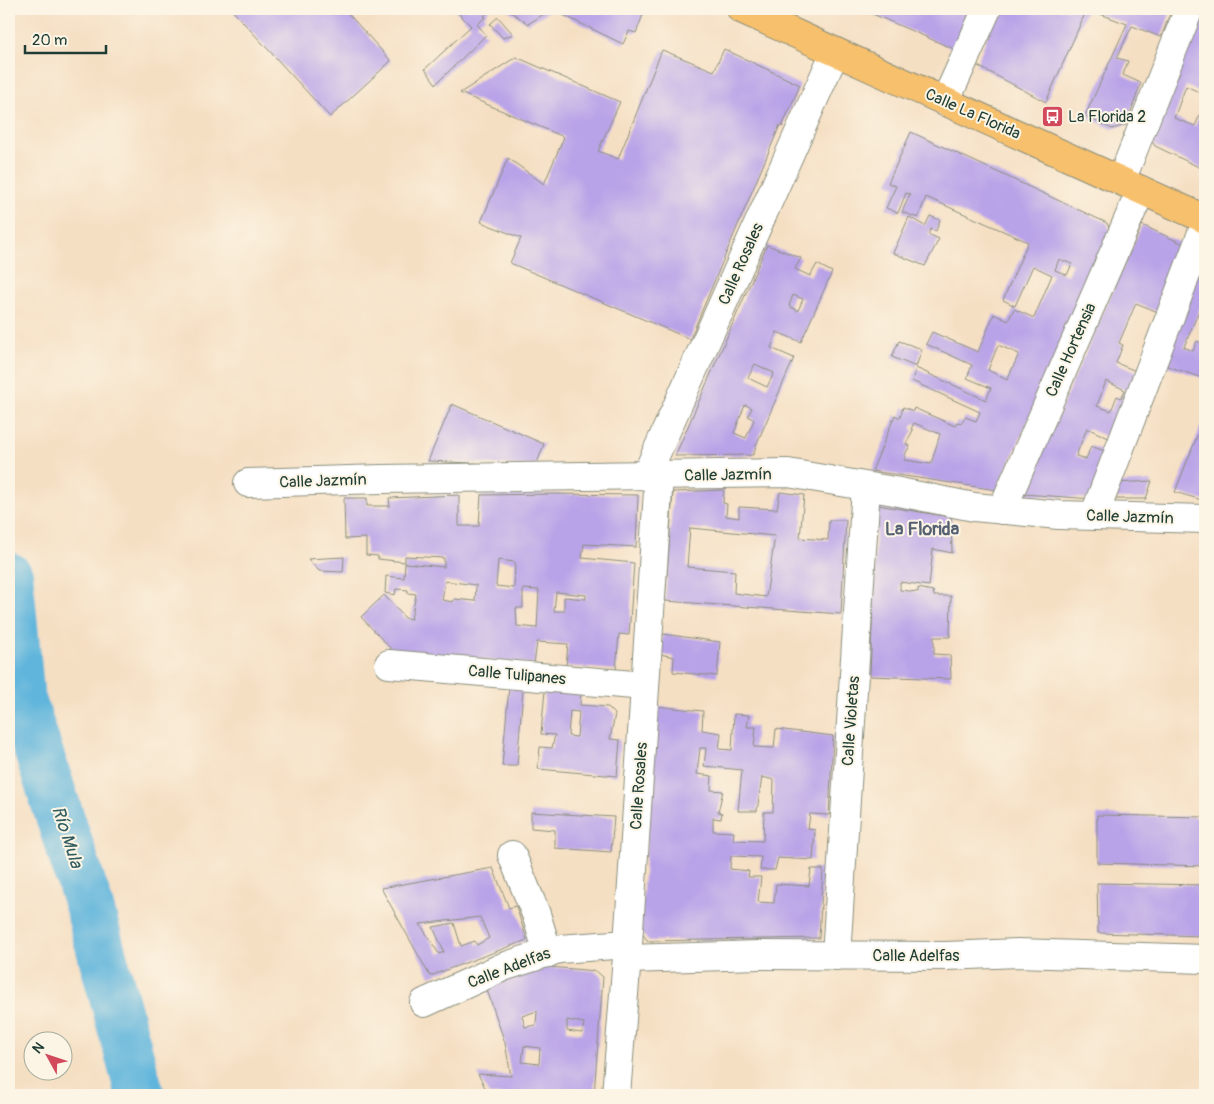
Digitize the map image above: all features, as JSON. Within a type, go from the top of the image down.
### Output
[{"type":"main road","name":"Calle La Florida","points":[[742,9],[1205,219]]},
{"type":"street","points":[[945,102],[987,9]]},
{"type":"street","name":"Calle Hortensia","points":[[1002,510],[1131,186],[1189,9]]},
{"type":"street","name":"Calle Rosales","points":[[616,1095],[628,952],[645,686],[653,476],[835,52]]},
{"type":"street","points":[[1094,516],[1205,225]]},
{"type":"street","name":"Calle Jazmín","points":[[248,483],[382,479],[788,474],[974,507],[1059,515],[1205,519]]},
{"type":"street","name":"Calle Violetas","points":[[836,956],[866,487]]},
{"type":"street","name":"Calle Tulipanes","points":[[389,664],[645,686]]},
{"type":"street","points":[[512,855],[536,914],[548,953]]},
{"type":"street","name":"Calle Adelfas","points":[[424,1003],[503,967],[559,949],[836,956],[946,956],[1018,953],[1205,959]]},
{"type":"building","points":[[231,9],[344,9],[391,61],[330,117]]},
{"type":"building","points":[[454,9],[490,9],[484,16],[486,17],[477,24],[486,35],[436,84],[425,69],[471,26]]},
{"type":"building","points":[[507,9],[552,9],[528,24]]},
{"type":"building","points":[[565,9],[635,9],[644,12],[636,33],[629,31],[623,44],[559,13]]},
{"type":"building","points":[[861,9],[972,9],[954,49]]},
{"type":"building","points":[[998,9],[1087,9],[1046,102],[976,65]]},
{"type":"building","points":[[1087,9],[1172,9],[1161,37],[1132,26],[1117,58],[1128,61],[1123,75],[1141,83],[1126,125],[1112,129],[1085,116],[1127,24]]},
{"type":"building","points":[[1197,9],[1205,9],[1205,83],[1201,93],[1186,86],[1174,118],[1195,126],[1205,103],[1205,170],[1155,146],[1148,135]]},
{"type":"building","points":[[498,17],[513,34],[503,38],[490,24]]},
{"type":"building","points":[[724,49],[800,85],[782,127],[780,125],[690,339],[510,263],[521,238],[481,222],[508,158],[544,184],[564,137],[460,93],[516,57],[620,102],[598,151],[618,159],[662,50],[714,71]]},
{"type":"building","points":[[911,132],[1107,223],[1112,235],[997,490],[872,471],[895,415],[900,418],[903,407],[913,411],[914,408],[955,426],[957,422],[962,423],[965,417],[976,421],[980,412],[912,381],[916,368],[986,400],[991,388],[967,378],[972,365],[926,344],[932,332],[978,352],[994,314],[1008,321],[1014,309],[1034,318],[1052,275],[1033,266],[1015,306],[1003,300],[1028,242],[926,197],[918,218],[902,212],[910,194],[906,193],[898,213],[886,208],[896,186],[888,183]],"holes":[[[1059,259],[1072,264],[1067,275],[1055,270]],[[998,345],[1019,354],[1007,380],[988,370]],[[914,423],[940,434],[931,464],[904,460],[906,456],[904,456],[910,446],[906,444],[913,430],[911,429]]]},
{"type":"building","points":[[930,216],[940,220],[936,231],[931,229],[928,234],[939,239],[925,266],[893,253],[909,217],[925,226]]},
{"type":"building","points":[[1142,225],[1190,247],[1163,314],[1136,303],[1119,343],[1123,345],[1116,363],[1141,373],[1115,441],[1087,428],[1076,456],[1086,459],[1091,446],[1110,453],[1093,499],[1023,494]],"holes":[[[1106,381],[1125,390],[1121,398],[1117,396],[1111,411],[1097,406]]]},
{"type":"building","points":[[767,245],[801,258],[795,269],[810,276],[817,264],[832,272],[801,342],[777,332],[771,348],[794,358],[753,455],[675,456]],"holes":[[[793,295],[803,299],[798,311],[789,306]],[[755,364],[774,373],[767,387],[748,378]],[[745,405],[752,408],[748,416],[754,420],[746,438],[734,433]]]},
{"type":"building","points":[[1205,250],[1205,296],[1184,347],[1193,351],[1197,341],[1205,344],[1205,379],[1159,363]]},
{"type":"building","points":[[899,341],[922,349],[916,367],[892,357]]},
{"type":"building","points":[[452,404],[544,444],[536,466],[428,461]]},
{"type":"building","points":[[1205,416],[1205,501],[1175,492]]},
{"type":"building","points":[[1152,481],[1146,499],[1110,499],[1117,483]]},
{"type":"building","points":[[724,490],[723,503],[727,504],[726,516],[739,518],[739,507],[777,509],[780,492],[804,495],[800,538],[828,540],[829,520],[846,520],[841,614],[665,601],[673,492]],"holes":[[[690,528],[775,536],[766,597],[734,593],[735,571],[687,567]]]},
{"type":"building","points":[[459,495],[459,526],[479,526],[481,495],[638,495],[636,547],[584,544],[582,558],[634,563],[629,635],[619,634],[616,670],[566,666],[568,644],[537,642],[534,664],[394,652],[361,617],[384,595],[405,618],[411,619],[416,594],[408,593],[408,590],[396,589],[395,595],[385,593],[386,576],[404,578],[405,563],[444,567],[444,558],[405,556],[405,562],[378,559],[378,556],[366,555],[366,538],[345,539],[344,498],[367,498],[367,506],[390,506],[389,498]],"holes":[[[498,560],[515,562],[514,588],[496,586]],[[445,581],[476,585],[475,601],[454,599],[453,602],[442,600]],[[523,589],[539,590],[537,628],[517,626],[516,608],[523,608]],[[556,592],[586,595],[586,599],[564,597],[564,611],[554,611]]]},
{"type":"building","points":[[877,505],[951,517],[952,553],[933,549],[929,586],[900,582],[900,590],[918,592],[918,588],[933,591],[934,596],[951,596],[950,637],[934,637],[934,654],[950,655],[951,679],[870,676]]},
{"type":"building","points":[[344,557],[343,572],[319,571],[308,559]]},
{"type":"building","points":[[663,634],[720,642],[717,676],[673,672],[674,657],[660,654]]},
{"type":"building","points":[[509,686],[523,689],[517,766],[502,766]]},
{"type":"building","points":[[545,690],[581,692],[580,705],[608,707],[615,714],[610,739],[620,740],[617,776],[538,769],[540,747],[552,748],[555,735],[541,734]],"holes":[[[570,711],[579,712],[577,737],[568,736]]]},
{"type":"building","points":[[656,706],[703,711],[702,730],[721,733],[719,749],[732,750],[734,714],[749,715],[747,727],[756,727],[754,747],[774,748],[776,729],[833,736],[829,815],[810,814],[808,829],[815,830],[813,860],[778,858],[775,870],[760,870],[761,857],[731,856],[730,869],[749,871],[748,877],[761,877],[758,902],[774,903],[776,884],[809,886],[811,869],[823,869],[819,938],[648,941],[640,931]],"holes":[[[700,748],[706,748],[704,766],[742,770],[738,811],[757,811],[762,777],[774,780],[773,812],[764,812],[763,841],[733,840],[734,832],[713,831],[713,818],[721,819],[722,813],[718,812],[723,791],[711,790],[712,776],[697,774]]]},
{"type":"building","points":[[531,812],[614,817],[611,852],[555,848],[555,830],[531,828]]},
{"type":"building","points":[[1097,815],[1205,817],[1205,866],[1097,863]]},
{"type":"building","points":[[493,868],[509,908],[516,906],[527,940],[430,976],[381,888]],"holes":[[[480,917],[489,938],[477,945],[475,941],[461,946],[454,923],[433,927],[444,952],[439,954],[420,924]]]},
{"type":"building","points":[[1097,883],[1205,885],[1205,936],[1098,933]]},
{"type":"building","points":[[538,966],[596,971],[603,977],[594,1095],[489,1095],[478,1074],[511,1076],[505,1043],[485,984]],"holes":[[[537,1011],[536,1025],[525,1027],[522,1016]],[[567,1020],[584,1023],[582,1033],[567,1031]],[[524,1046],[540,1048],[539,1064],[522,1062]]]},
{"type":"waterway","name":"Río Mula","points":[[9,577],[20,695],[89,906],[140,1095]]},
{"type":"place","name":"La Florida 2","points":[[1052,117]]},
{"type":"district","name":"La Florida","points":[[922,529]]}]
